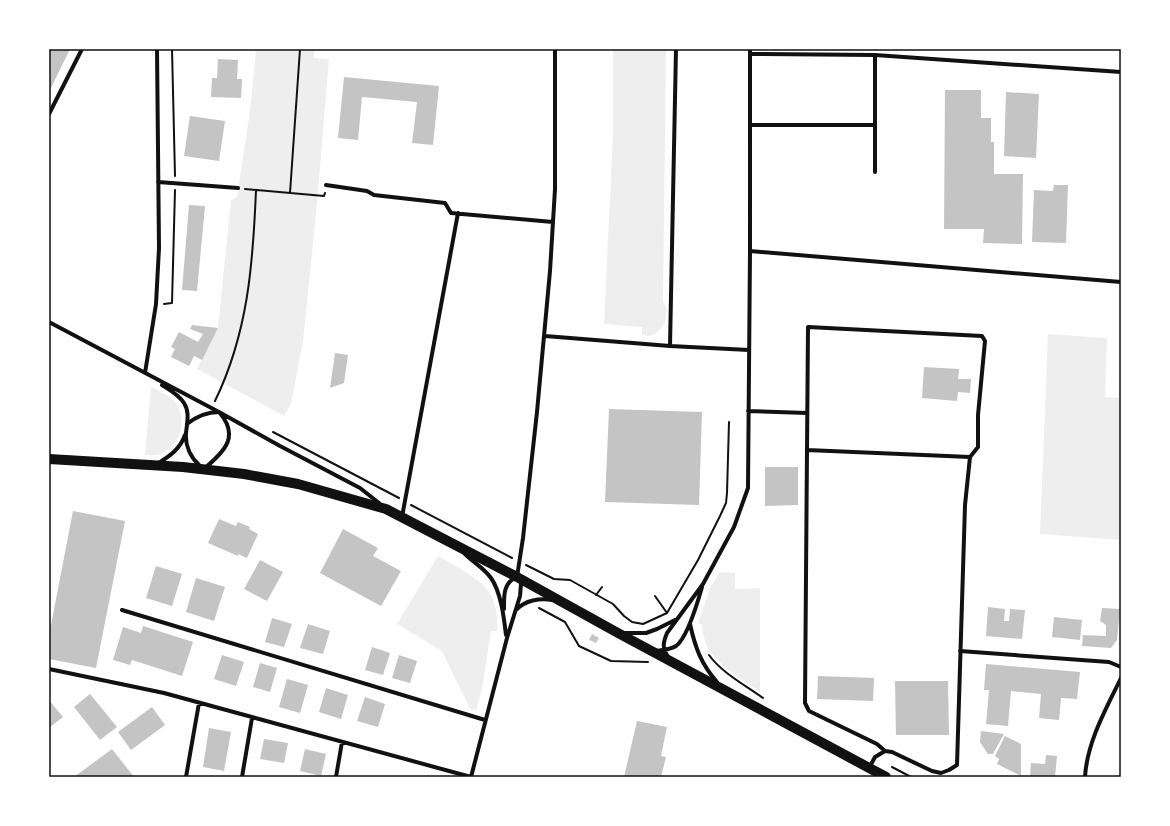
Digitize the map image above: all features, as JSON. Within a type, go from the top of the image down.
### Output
[{"type":"main road","points":[[49,459],[183,467],[244,474],[298,484],[386,509],[517,577],[651,651],[886,777]]},
{"type":"street","points":[[49,114],[82,49]]},
{"type":"street","points":[[145,373],[156,304],[159,248],[157,49]]},
{"type":"street","points":[[49,669],[133,686],[471,777],[521,589],[520,581],[517,577],[520,562],[545,336],[553,222],[555,49]]},
{"type":"street","points":[[670,346],[676,49]]},
{"type":"street","points":[[672,662],[664,650],[664,642],[667,633],[703,584],[734,527],[748,488],[750,51],[874,55],[1121,72]]},
{"type":"street","points":[[874,55],[875,172]]},
{"type":"street","points":[[750,125],[875,125]]},
{"type":"street","points":[[158,182],[238,188]]},
{"type":"street","points":[[326,185],[367,191],[374,195],[445,203],[451,212],[553,222]]},
{"type":"street","points":[[402,517],[406,502],[458,213]]},
{"type":"street","points":[[750,250],[1121,282]]},
{"type":"street","points":[[49,322],[360,488],[386,509]]},
{"type":"street","points":[[808,327],[982,336],[985,341],[978,415],[978,447],[970,457],[965,505],[957,765],[941,773],[932,771],[892,752],[885,751],[876,744],[809,711],[805,703],[808,327]]},
{"type":"street","points":[[545,336],[670,346],[749,350]]},
{"type":"street","points":[[145,373],[175,393],[185,404],[188,418],[187,424],[186,432],[186,438],[190,452],[204,470],[222,453],[227,444],[230,436],[226,420],[219,412],[212,412],[202,414],[187,424]]},
{"type":"street","points":[[748,411],[807,412]]},
{"type":"street","points":[[154,466],[178,448],[186,432]]},
{"type":"street","points":[[807,450],[970,457]]},
{"type":"street","points":[[456,546],[492,578],[500,602],[507,638]]},
{"type":"street","points":[[503,616],[504,598],[507,586],[509,582],[517,577]]},
{"type":"street","points":[[651,651],[664,650],[676,646],[682,639],[690,624],[703,584]]},
{"type":"street","points":[[516,610],[519,606],[534,600],[561,601]]},
{"type":"street","points":[[122,610],[485,720]]},
{"type":"street","points":[[618,633],[646,632],[657,629],[677,619]]},
{"type":"street","points":[[690,624],[698,654],[707,672],[724,690]]},
{"type":"street","points":[[960,650],[1109,662],[1121,667]]},
{"type":"street","points":[[1085,777],[1090,749],[1096,732],[1119,687],[1121,678]]},
{"type":"street","points":[[186,777],[199,703]]},
{"type":"street","points":[[242,777],[252,718]]},
{"type":"street","points":[[336,777],[342,742]]},
{"type":"street","points":[[869,768],[875,757],[885,751]]},
{"type":"path","points":[[290,193],[300,49]]},
{"type":"path","points":[[238,188],[324,196],[326,185]]},
{"type":"path","points":[[215,402],[224,384],[230,366],[245,309],[253,252],[256,190]]},
{"type":"path","points":[[534,587],[536,570],[554,579],[570,580],[596,594],[613,604],[632,622],[644,624],[667,613],[698,560],[726,503],[729,422]]},
{"type":"path","points":[[272,431],[520,562]]},
{"type":"path","points":[[596,594],[602,587]]},
{"type":"path","points":[[655,596],[667,613],[677,619]]},
{"type":"path","points":[[534,600],[535,605],[565,622],[579,646],[610,661],[653,662]]},
{"type":"path","points":[[708,654],[725,671],[764,698]]},
{"type":"path","points":[[875,757],[910,777]]},
{"type":"shaded area","points":[[256,49],[314,49],[314,58],[329,59],[317,204],[303,341],[291,404],[284,416],[197,369],[218,328],[231,200],[237,197],[250,111]]},
{"type":"shaded area","points":[[613,49],[666,49],[663,302],[667,311],[665,322],[662,327],[654,334],[649,336],[642,335],[642,327],[604,324],[613,134]]},
{"type":"shaded area","points":[[1048,334],[1107,338],[1105,397],[1121,398],[1121,540],[1040,534]]},
{"type":"shaded area","points":[[151,387],[164,393],[175,402],[179,409],[182,425],[176,440],[165,452],[157,455],[145,455]]},
{"type":"shaded area","points":[[438,556],[478,580],[487,589],[496,609],[497,631],[491,631],[482,689],[476,711],[470,709],[442,651],[397,624]]},
{"type":"shaded area","points":[[720,572],[735,573],[735,589],[760,588],[760,692],[731,672],[717,660],[711,653],[704,639],[702,625],[698,623],[710,588]]},
{"type":"building","points":[[49,49],[70,49],[49,92]]},
{"type":"building","points":[[218,59],[238,60],[237,79],[242,79],[241,98],[211,97],[212,78],[217,78]]},
{"type":"building","points":[[344,77],[439,86],[433,145],[412,143],[417,102],[362,97],[358,140],[338,138]]},
{"type":"building","points":[[945,90],[981,90],[981,118],[991,118],[991,142],[994,142],[994,174],[1023,174],[1022,244],[983,243],[984,229],[944,229]]},
{"type":"building","points":[[1006,92],[1039,94],[1036,158],[1004,156]]},
{"type":"building","points":[[190,116],[225,121],[219,161],[184,156]]},
{"type":"building","points":[[1054,185],[1068,185],[1066,243],[1032,242],[1034,190],[1053,191]]},
{"type":"building","points":[[189,205],[205,206],[197,291],[182,290]]},
{"type":"building","points":[[192,325],[218,328],[202,360],[194,356],[189,366],[171,357],[175,349],[171,347],[179,332],[198,342],[203,334],[190,329]]},
{"type":"building","points":[[335,353],[348,355],[344,383],[330,388]]},
{"type":"building","points":[[924,367],[959,369],[958,379],[971,379],[970,393],[958,392],[957,401],[922,398]]},
{"type":"building","points":[[609,409],[702,412],[699,505],[605,502]]},
{"type":"building","points":[[765,467],[798,467],[798,505],[765,506]]},
{"type":"building","points":[[73,511],[125,521],[96,668],[49,659],[49,625],[51,625]]},
{"type":"building","points":[[219,519],[236,526],[238,522],[250,527],[249,529],[258,534],[247,558],[238,554],[238,556],[208,543]]},
{"type":"building","points":[[343,529],[378,548],[373,556],[401,571],[381,606],[320,573]]},
{"type":"building","points":[[260,560],[283,572],[267,601],[244,589]]},
{"type":"building","points":[[156,566],[182,574],[172,606],[146,598]]},
{"type":"building","points":[[196,578],[225,587],[214,621],[186,612]]},
{"type":"building","points":[[988,607],[1005,609],[1004,621],[1009,621],[1010,609],[1025,610],[1022,639],[986,636]]},
{"type":"building","points":[[1102,608],[1120,609],[1117,640],[1111,648],[1082,646],[1083,635],[1106,636],[1106,625],[1100,621]]},
{"type":"building","points":[[1054,617],[1082,620],[1080,640],[1052,637]]},
{"type":"building","points":[[272,618],[292,624],[284,647],[265,642]]},
{"type":"building","points":[[308,624],[330,631],[323,654],[300,648]]},
{"type":"building","points":[[143,626],[193,642],[182,676],[132,660],[130,665],[113,660],[123,627],[141,633]]},
{"type":"building","points":[[592,634],[599,638],[596,643],[589,640]]},
{"type":"building","points":[[372,647],[390,653],[383,675],[365,670]]},
{"type":"building","points":[[222,655],[244,662],[236,686],[214,679]]},
{"type":"building","points":[[399,655],[417,661],[410,683],[392,678]]},
{"type":"building","points":[[260,663],[277,668],[270,692],[253,687]]},
{"type":"building","points":[[986,664],[1080,672],[1077,699],[1061,698],[1059,720],[1039,718],[1041,694],[1011,691],[1008,726],[986,724],[989,690],[984,690]]},
{"type":"building","points":[[818,676],[874,678],[873,701],[817,699]]},
{"type":"building","points":[[287,679],[308,685],[300,713],[279,707]]},
{"type":"building","points":[[895,681],[948,681],[949,735],[896,735]]},
{"type":"building","points":[[326,688],[348,695],[341,719],[319,712]]},
{"type":"building","points":[[90,694],[117,727],[100,740],[74,707]]},
{"type":"building","points":[[365,697],[385,704],[378,727],[357,721]]},
{"type":"building","points":[[49,700],[63,717],[49,728]]},
{"type":"building","points":[[152,707],[165,725],[131,750],[118,732]]},
{"type":"building","points":[[637,721],[667,727],[661,756],[666,757],[661,777],[624,777]]},
{"type":"building","points":[[209,728],[231,732],[224,771],[203,767]]},
{"type":"building","points":[[981,731],[1004,734],[993,754],[988,754],[980,742]]},
{"type":"building","points":[[1005,736],[1021,744],[1021,776],[997,764],[999,759],[995,756]]},
{"type":"building","points":[[264,739],[288,743],[284,763],[260,759]]},
{"type":"building","points":[[112,749],[134,777],[74,777]]},
{"type":"building","points":[[305,749],[326,754],[321,776],[300,771]]},
{"type":"building","points":[[1046,755],[1057,756],[1055,777],[1030,777],[1031,763],[1045,764]]}]
